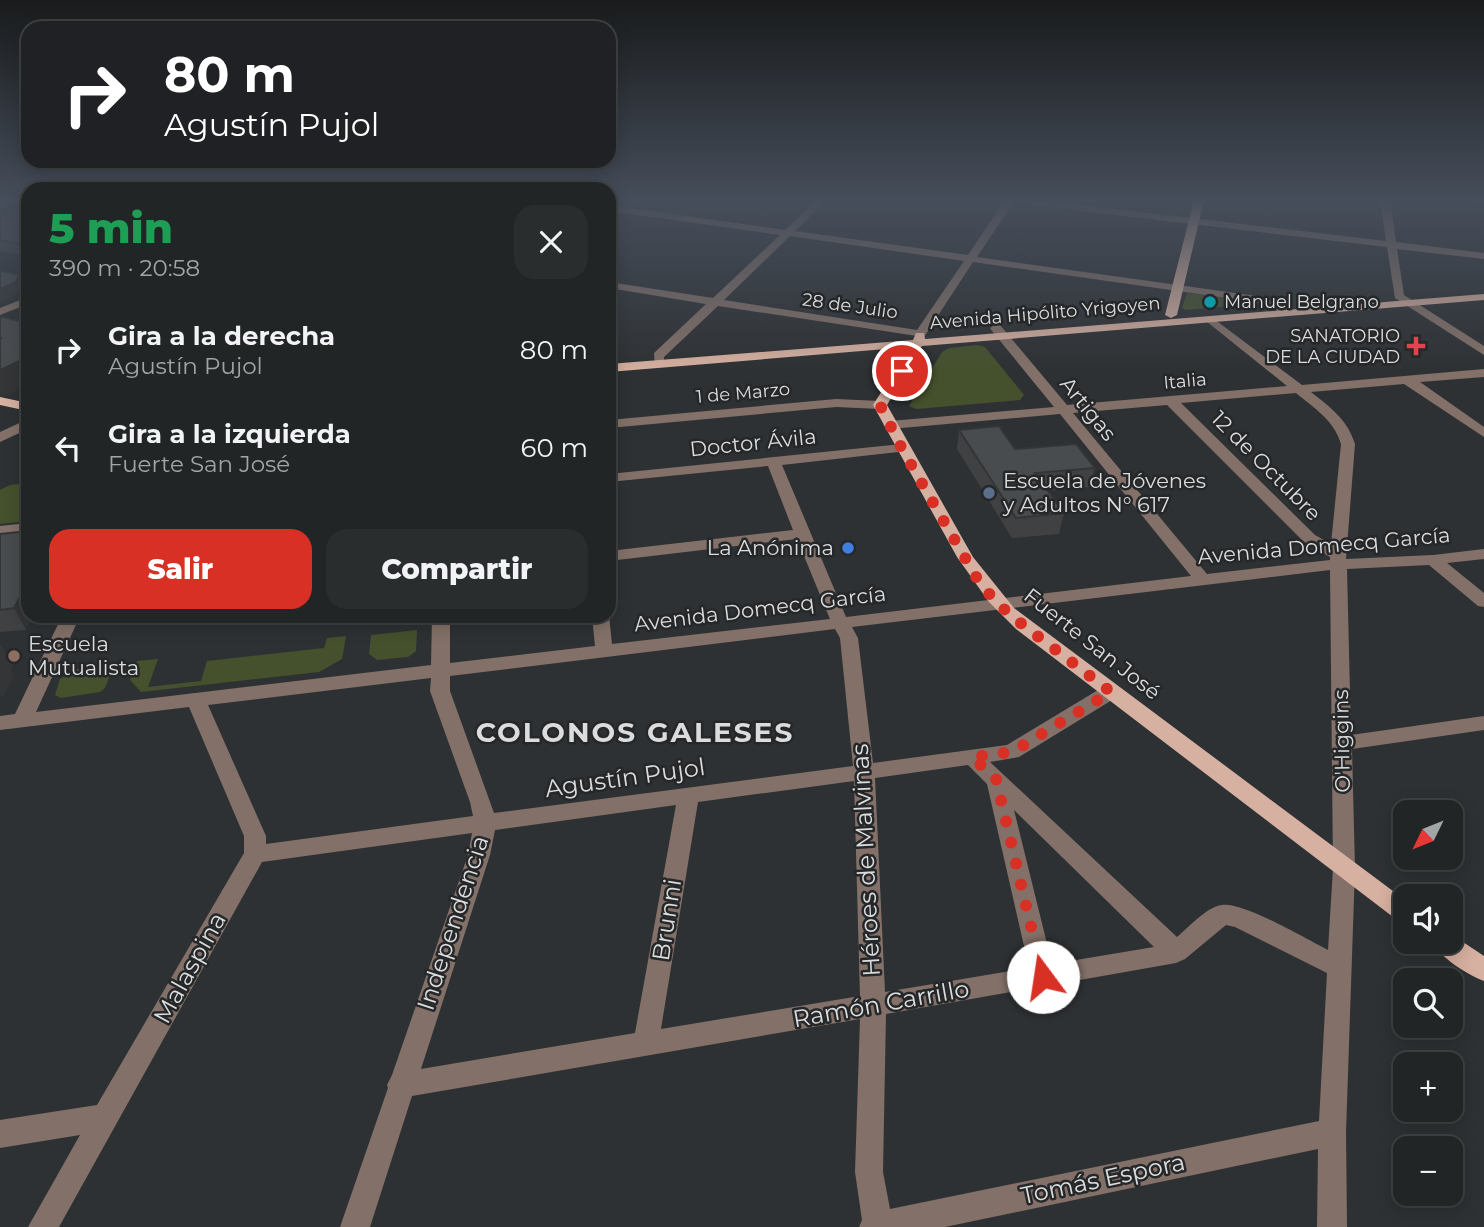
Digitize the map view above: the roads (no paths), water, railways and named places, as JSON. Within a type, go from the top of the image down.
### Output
[{"type":"main road","points":[[1174,318],[1177,287],[1185,257]]},
{"type":"main road","name":"Avenida Hipólito Yrigoyen","points":[[1404,300],[1484,290]]},
{"type":"main road","name":"Avenida Hipólito Yrigoyen","points":[[616,360],[658,360],[1282,309],[1484,297]]},
{"type":"main road","name":"Avenida Hipólito Yrigoyen","points":[[1174,318],[1210,319],[1282,309]]},
{"type":"main road","points":[[880,405],[919,339]]},
{"type":"main road","name":"Avenida Hipólito Yrigoyen","points":[[616,367],[658,360]]},
{"type":"main road","points":[[0,401],[21,406]]},
{"type":"main road","name":"Fuerte San José","points":[[880,405],[902,449],[979,582],[998,604],[1393,904]]},
{"type":"main road","points":[[0,414],[21,415]]},
{"type":"main road","points":[[1462,954],[1484,970]]},
{"type":"street","points":[[658,360],[763,257]]},
{"type":"street","points":[[965,257],[1257,299],[1282,309]]},
{"type":"street","points":[[1395,257],[1404,300],[1484,351]]},
{"type":"street","points":[[919,339],[970,258]]},
{"type":"street","points":[[0,275],[21,280]]},
{"type":"street","name":"28 de Julio","points":[[616,286],[919,339]]},
{"type":"street","points":[[0,312],[21,303]]},
{"type":"street","name":"O'Higgins","points":[[1210,319],[1334,417],[1347,437],[1338,559],[1344,868],[1332,1132],[1332,1227]]},
{"type":"street","name":"Artigas","points":[[999,332],[1203,580]]},
{"type":"street","name":"Italia","points":[[890,425],[1484,373]]},
{"type":"street","points":[[1406,379],[1484,433]]},
{"type":"street","name":"12 de Octubre","points":[[1170,400],[1309,538],[1338,559]]},
{"type":"street","name":"1 de Marzo","points":[[616,423],[836,403],[880,405]]},
{"type":"street","points":[[0,438],[21,427]]},
{"type":"street","name":"Doctor Ávila","points":[[616,477],[902,449]]},
{"type":"street","name":"Héroes de Malvinas","points":[[774,462],[802,534],[849,638],[864,771],[873,1006],[869,1172],[876,1227]]},
{"type":"street","points":[[0,531],[21,529]]},
{"type":"street","points":[[616,555],[802,534]]},
{"type":"street","name":"Avenida Domecq García","points":[[0,723],[1203,580],[1338,559],[1433,560],[1484,554]]},
{"type":"street","points":[[1433,560],[1484,602]]},
{"type":"street","points":[[23,719],[68,623]]},
{"type":"street","name":"Independencia","points":[[355,1227],[400,1085],[479,855],[485,824],[481,802],[440,691],[441,623]]},
{"type":"street","points":[[602,623],[604,651]]},
{"type":"street","name":"Agustín Pujol","points":[[255,854],[1012,752],[1111,692]]},
{"type":"street","points":[[195,700],[255,836],[255,854]]},
{"type":"street","points":[[1343,743],[1484,723]]},
{"type":"street","points":[[972,757],[1176,952]]},
{"type":"street","points":[[996,779],[1043,977]]},
{"type":"street","name":"Brunni","points":[[646,1044],[688,797]]},
{"type":"street","name":"Malaspina","points":[[43,1227],[255,854]]},
{"type":"street","name":"Ramón Carrillo","points":[[400,1085],[1043,977],[1176,952],[1222,915],[1238,917],[1339,967]]},
{"type":"street","points":[[0,1134],[107,1117]]},
{"type":"street","name":"Tomás Espora","points":[[876,1227],[1332,1132]]},
{"type":"place","name":"Manuel Belgrano","points":[[1210,302]]},
{"type":"place","name":"SANATORIO DE LA CIUDAD","points":[[1416,346]]},
{"type":"place","name":"Escuela de Jóvenes y Adultos N° 617","points":[[989,493]]},
{"type":"place","name":"La Anónima","points":[[848,548]]},
{"type":"place","name":"Escuela Mutualista","points":[[14,656]]},
{"type":"district","name":"COLONOS GALESES","points":[[635,732]]}]
